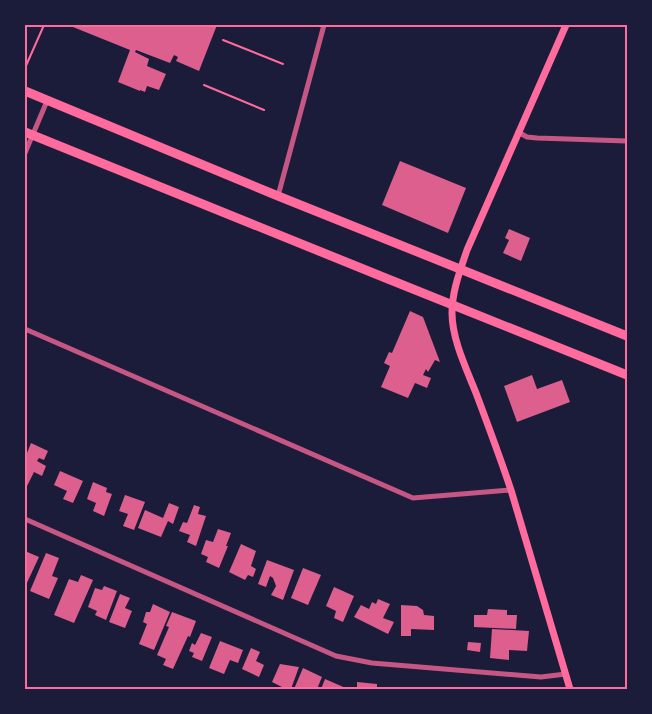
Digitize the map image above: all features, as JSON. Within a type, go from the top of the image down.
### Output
[{"type":"highway","points":[[25,91],[278,196],[627,336]]},
{"type":"highway","points":[[29,134],[627,375]]},
{"type":"main road","points":[[566,25],[460,269],[452,304],[454,329],[462,358],[511,490],[570,689]]},
{"type":"street","points":[[278,196],[324,25]]},
{"type":"street","points":[[25,153],[29,134],[47,100]]},
{"type":"street","points":[[518,132],[537,138],[627,141]]},
{"type":"street","points":[[25,329],[413,498],[511,490]]},
{"type":"street","points":[[25,519],[336,656],[372,663],[541,677],[566,674]]},
{"type":"path","points":[[25,68],[44,25]]},
{"type":"path","points":[[223,40],[283,64]]},
{"type":"path","points":[[204,85],[264,110]]},
{"type":"building","points":[[68,25],[217,25],[199,71],[176,61],[178,57],[174,55],[170,63],[136,50],[135,52],[149,59],[147,66],[166,74],[159,90],[147,86],[145,92],[118,82],[130,50]]},
{"type":"building","points":[[400,161],[466,188],[448,233],[382,205]]},
{"type":"building","points":[[509,229],[530,238],[521,261],[503,253],[509,240],[505,238]]},
{"type":"building","points":[[410,311],[423,317],[440,362],[435,360],[428,372],[426,369],[423,375],[431,378],[427,388],[415,383],[408,398],[381,387],[390,366],[384,363],[389,352],[392,353]]},
{"type":"building","points":[[532,375],[537,389],[562,380],[570,402],[517,422],[504,386]]},
{"type":"building","points":[[31,443],[48,451],[44,460],[39,458],[37,461],[46,466],[42,476],[34,472],[27,486],[25,485],[25,458]]},
{"type":"building","points":[[60,471],[83,481],[73,503],[63,499],[67,491],[54,485]]},
{"type":"building","points":[[93,482],[107,488],[106,492],[112,494],[104,516],[93,511],[96,503],[87,499]]},
{"type":"building","points":[[125,495],[145,502],[134,530],[123,526],[128,514],[119,511]]},
{"type":"building","points":[[169,503],[179,507],[173,524],[168,521],[161,537],[138,528],[145,510],[163,518]]},
{"type":"building","points":[[194,505],[200,507],[198,514],[206,516],[196,546],[187,542],[190,535],[179,531],[183,522],[187,523]]},
{"type":"building","points":[[218,529],[231,533],[219,568],[206,562],[208,557],[201,554],[206,540],[213,542]]},
{"type":"building","points":[[241,544],[256,551],[251,566],[256,569],[253,577],[248,575],[245,580],[229,572]]},
{"type":"building","points":[[25,551],[39,557],[25,587]]},
{"type":"building","points":[[46,553],[59,558],[52,576],[58,578],[49,599],[30,591]]},
{"type":"building","points":[[267,560],[294,570],[283,600],[271,595],[276,586],[273,578],[270,576],[266,587],[258,584]]},
{"type":"building","points":[[303,568],[321,575],[308,605],[291,598]]},
{"type":"building","points":[[81,575],[93,580],[74,623],[54,615],[69,579],[78,582]]},
{"type":"building","points":[[104,586],[117,591],[106,620],[95,615],[97,611],[88,607],[95,588],[102,590]]},
{"type":"building","points":[[334,587],[354,596],[343,622],[334,618],[336,611],[326,606]]},
{"type":"building","points":[[120,594],[130,598],[125,608],[132,611],[125,628],[109,622]]},
{"type":"building","points":[[378,599],[390,604],[383,618],[394,622],[388,634],[354,617],[361,605],[369,609],[372,602],[376,604]]},
{"type":"building","points":[[153,604],[170,612],[154,650],[139,644],[147,624],[143,622],[146,612],[150,612]]},
{"type":"building","points":[[401,605],[417,606],[423,610],[424,615],[434,616],[434,630],[411,629],[411,636],[401,636]]},
{"type":"building","points":[[488,609],[507,610],[507,615],[517,615],[516,629],[474,627],[474,615],[487,615]]},
{"type":"building","points":[[172,612],[196,621],[190,637],[188,636],[173,669],[163,665],[166,659],[157,655],[169,627],[166,626]]},
{"type":"building","points":[[492,629],[529,631],[527,651],[509,650],[509,660],[490,658]]},
{"type":"building","points":[[201,633],[212,637],[202,661],[192,657],[194,653],[189,651],[192,643],[195,645]]},
{"type":"building","points":[[220,641],[243,650],[238,663],[230,660],[224,674],[209,668]]},
{"type":"building","points":[[468,642],[481,643],[480,652],[467,650]]},
{"type":"building","points":[[251,648],[260,652],[256,661],[264,665],[259,677],[242,669]]},
{"type":"building","points":[[280,664],[299,667],[291,689],[281,689],[282,687],[272,682]]},
{"type":"building","points":[[303,668],[322,677],[317,689],[294,689]]},
{"type":"building","points":[[325,679],[348,689],[321,689]]},
{"type":"building","points":[[357,682],[377,684],[377,689],[357,689]]}]
